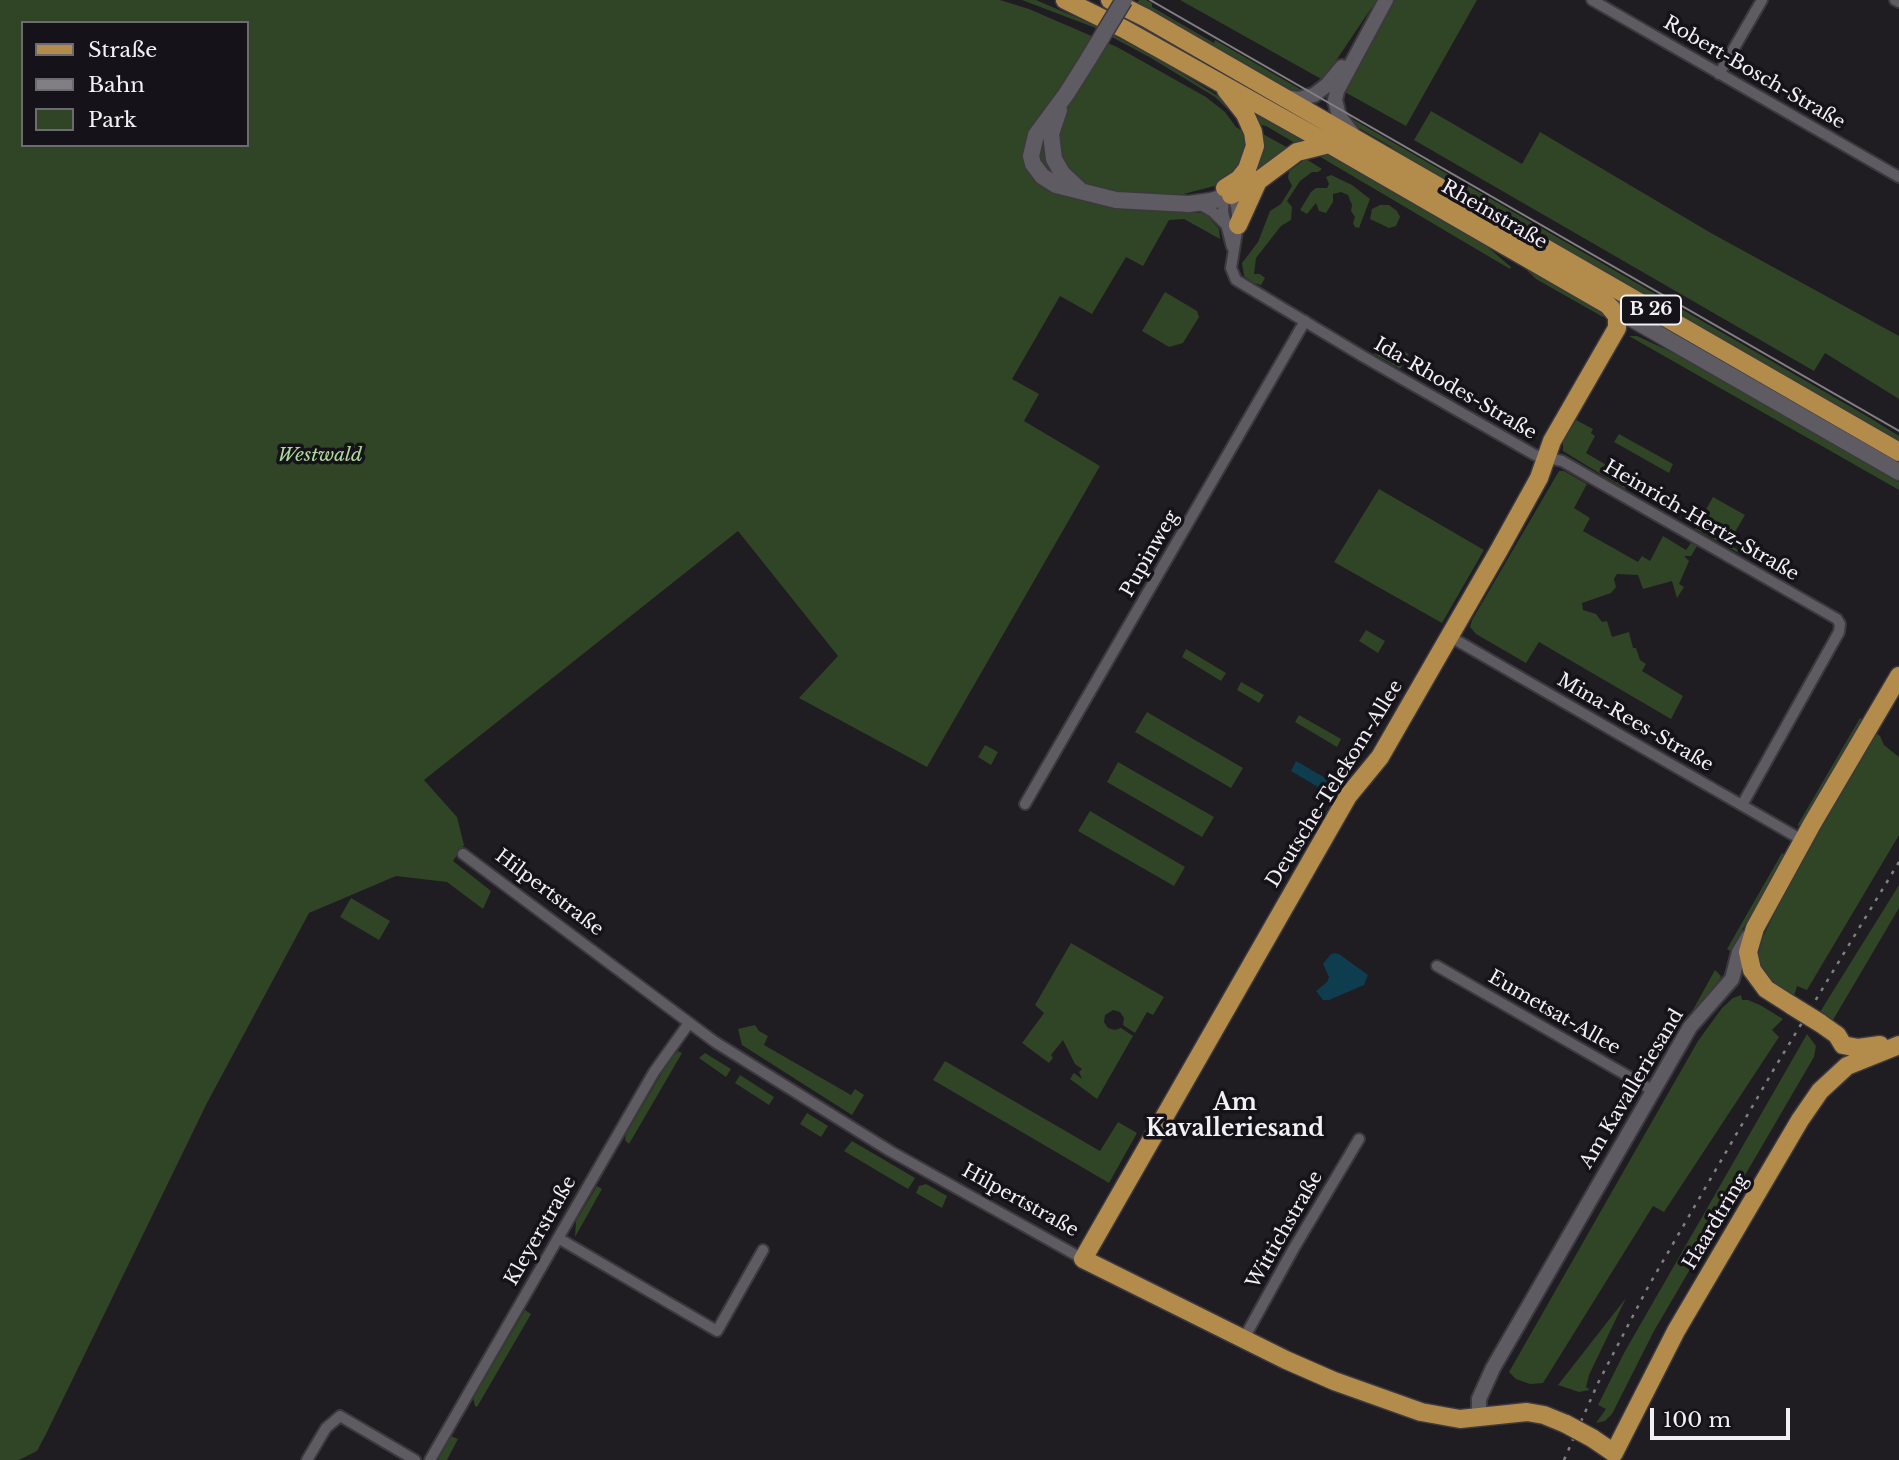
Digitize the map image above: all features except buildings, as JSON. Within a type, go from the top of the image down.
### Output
[{"type":"main road","name":"Rheinstraße","points":[[1065,0],[1217,79],[1899,472]]},
{"type":"main road","name":"Rheinstraße","points":[[1111,0],[1899,452]]},
{"type":"main road","points":[[1125,0],[1067,93],[1051,134],[1054,159],[1069,181],[1090,195],[1159,204],[1199,204],[1258,181],[1297,152],[1329,144]]},
{"type":"main road","points":[[1159,204],[1226,193],[1247,169],[1254,153],[1255,139],[1245,114],[1217,79]]},
{"type":"main road","points":[[1233,226],[1258,181]]},
{"type":"main road","name":"Deutsche-Telekom-Allee","points":[[1083,1259],[1348,796],[1372,769],[1539,478],[1552,441],[1617,328],[1617,316],[1608,305]]},
{"type":"main road","name":"Am Kavalleriesand","points":[[1755,928],[1802,840],[1899,676]]},
{"type":"main road","points":[[1755,928],[1748,957],[1755,975],[1766,989],[1837,1035],[1843,1045],[1844,1060],[1838,1072]]},
{"type":"main road","name":"Haardtring","points":[[1843,1045],[1858,1048],[1899,1045]]},
{"type":"main road","name":"Haardtring","points":[[1608,1453],[1695,1299],[1800,1120],[1820,1091],[1838,1072],[1861,1059],[1899,1045]]},
{"type":"main road","name":"Hilpertstraße","points":[[1083,1259],[1243,1340],[1334,1381],[1421,1412],[1449,1418],[1536,1413],[1566,1424],[1608,1453]]},
{"type":"street","points":[[1360,141],[1342,123],[1335,100],[1360,44],[1386,0]]},
{"type":"street","name":"Robert-Bosch-Straße","points":[[1592,0],[1898,174]]},
{"type":"street","points":[[1719,74],[1762,0]]},
{"type":"street","points":[[1279,96],[1298,99],[1320,91],[1360,44]]},
{"type":"street","points":[[1226,193],[1236,206],[1231,272],[1236,280],[1305,321]]},
{"type":"street","points":[[1199,204],[1233,226]]},
{"type":"street","name":"Ida-Rhodes-Straße","points":[[1305,321],[1535,455],[1546,458]]},
{"type":"street","name":"Pupinweg","points":[[1025,804],[1305,321]]},
{"type":"street","name":"Heinrich-Hertz-Straße","points":[[1546,458],[1562,461],[1837,619],[1840,624],[1839,632],[1742,805]]},
{"type":"street","name":"Mina-Rees-Straße","points":[[1449,636],[1802,840]]},
{"type":"street","name":"Hilpertstraße","points":[[463,854],[689,1024],[773,1080],[872,1140],[1083,1259]]},
{"type":"street","points":[[1749,981],[1743,970],[1742,960],[1755,928]]},
{"type":"street","name":"Am Kavalleriesand","points":[[1484,1417],[1486,1381],[1690,1027],[1732,979],[1739,952],[1755,928]]},
{"type":"street","name":"Eumetsat-Allee","points":[[1437,966],[1654,1091]]},
{"type":"street","points":[[1732,979],[1749,981],[1766,989]]},
{"type":"street","name":"Kleyerstraße","points":[[430,1460],[657,1066],[689,1024]]},
{"type":"street","name":"Wittichstraße","points":[[1243,1340],[1359,1139]]},
{"type":"street","points":[[558,1238],[717,1331],[763,1250]]},
{"type":"street","points":[[307,1460],[326,1428],[340,1416],[415,1460]]},
{"type":"green space","name":"Westwald","points":[[0,0],[1000,0],[1029,9],[1117,47],[1206,97],[1225,112],[1236,127],[1243,131],[1248,142],[1237,171],[1218,185],[1165,199],[1159,210],[1205,213],[1219,229],[1220,239],[1184,219],[1169,220],[1143,266],[1126,257],[1092,314],[1060,296],[1012,379],[1039,394],[1024,421],[1100,466],[927,767],[799,698],[838,656],[738,531],[424,780],[457,817],[464,845],[453,861],[491,891],[483,909],[447,882],[396,876],[309,913],[207,1103],[37,1451],[19,1460],[0,1460]]},
{"type":"green space","points":[[1022,0],[1036,0],[1092,24],[1157,58],[1221,98],[1241,122],[1215,97],[1151,58],[1093,27]]},
{"type":"green space","points":[[1139,0],[1152,3],[1152,7],[1305,92],[1288,91],[1280,87],[1137,3]]},
{"type":"green space","points":[[1180,0],[1477,0],[1406,126],[1343,91],[1386,15],[1372,7],[1323,80]]},
{"type":"green space","points":[[1247,107],[1309,144],[1300,146],[1266,126],[1256,124]]},
{"type":"green space","points":[[1431,111],[1522,164],[1540,132],[1711,233],[1899,336],[1899,399],[1825,353],[1814,371],[1414,140]]},
{"type":"green space","points":[[1342,113],[1870,418],[1899,436],[1899,443],[1412,163],[1390,146],[1352,124]]},
{"type":"green space","points":[[1261,133],[1292,150],[1250,175]]},
{"type":"green space","points":[[1312,152],[1329,154],[1483,243],[1511,267],[1510,269]]},
{"type":"green space","points":[[1306,159],[1322,169],[1312,172],[1300,181],[1287,201],[1292,207],[1291,220],[1281,226],[1256,258],[1254,274],[1265,278],[1261,285],[1254,283],[1244,276],[1242,263],[1258,242],[1270,211],[1281,204],[1292,186],[1288,178],[1289,171]]},
{"type":"green space","points":[[1331,175],[1352,185],[1370,199],[1359,228],[1353,223],[1355,217],[1348,195],[1341,192],[1333,194],[1333,202],[1326,213],[1319,211],[1316,203],[1307,214],[1300,210],[1311,192],[1316,188],[1327,188],[1329,184],[1326,177]]},
{"type":"green space","points":[[1389,205],[1397,211],[1400,217],[1396,226],[1389,228],[1370,219],[1372,209]]},
{"type":"green space","points":[[1519,263],[1606,312],[1603,317],[1536,279]]},
{"type":"green space","points":[[1165,292],[1197,311],[1199,317],[1183,343],[1169,347],[1142,331]]},
{"type":"green space","points":[[1629,336],[1637,336],[1689,360],[1899,482],[1899,490]]},
{"type":"green space","points":[[1382,339],[1409,354],[1400,369],[1374,354]]},
{"type":"green space","points":[[1576,420],[1593,429],[1591,433],[1595,436],[1586,453],[1630,479],[1625,489],[1563,451],[1563,442]]},
{"type":"green space","points":[[1619,434],[1673,464],[1669,473],[1614,442]]},
{"type":"green space","points":[[1559,471],[1564,471],[1587,484],[1574,508],[1590,518],[1583,531],[1638,562],[1642,556],[1650,561],[1663,536],[1686,550],[1691,543],[1697,546],[1691,556],[1684,556],[1689,561],[1679,584],[1684,587],[1677,598],[1672,581],[1643,589],[1638,575],[1617,574],[1614,579],[1616,587],[1611,593],[1582,603],[1583,610],[1596,614],[1602,622],[1607,621],[1612,637],[1629,632],[1633,648],[1636,648],[1640,660],[1646,664],[1642,671],[1683,696],[1671,719],[1539,642],[1526,663],[1476,634],[1470,627]]},
{"type":"green space","points":[[1379,489],[1484,550],[1442,623],[1334,562]]},
{"type":"green space","points":[[1713,497],[1745,515],[1728,544],[1748,555],[1746,557],[1695,529]]},
{"type":"green space","points":[[1366,630],[1385,641],[1378,653],[1359,641]]},
{"type":"green space","points":[[1186,649],[1226,673],[1221,681],[1182,657]]},
{"type":"green space","points":[[1241,682],[1264,695],[1259,703],[1237,690]]},
{"type":"green space","points":[[1147,712],[1243,768],[1231,788],[1135,732]]},
{"type":"green space","points":[[1299,715],[1341,739],[1337,747],[1295,722]]},
{"type":"green space","points":[[1860,718],[1863,720],[1805,822],[1797,826]]},
{"type":"green space","points":[[1876,733],[1884,745],[1899,757],[1899,835],[1807,990],[1797,986],[1792,1003],[1763,972],[1758,955],[1763,937],[1839,792]]},
{"type":"green space","points":[[985,745],[998,752],[991,765],[978,757]]},
{"type":"green space","points":[[1118,762],[1214,817],[1202,837],[1107,782]]},
{"type":"green space","points":[[1090,811],[1185,867],[1174,886],[1078,831]]},
{"type":"green space","points":[[1782,853],[1785,855],[1730,951],[1727,949]]},
{"type":"green space","points":[[1899,885],[1899,908],[1833,1020],[1820,1012]]},
{"type":"green space","points":[[351,898],[390,921],[379,940],[340,917]]},
{"type":"green space","points":[[1071,943],[1164,997],[1153,1015],[1147,1012],[1135,1033],[1123,1025],[1124,1018],[1120,1012],[1113,1010],[1105,1015],[1104,1022],[1108,1028],[1121,1028],[1133,1036],[1097,1099],[1070,1079],[1074,1073],[1082,1079],[1079,1072],[1082,1069],[1075,1064],[1063,1040],[1051,1055],[1053,1058],[1049,1063],[1022,1043],[1044,1013],[1035,1005]]},
{"type":"green space","points":[[1715,970],[1721,976],[1720,979],[1689,1017]]},
{"type":"green space","points":[[1741,995],[1742,1000],[1760,1005],[1783,1019],[1772,1030],[1779,1037],[1664,1212],[1653,1206],[1543,1383],[1530,1384],[1516,1379],[1509,1372],[1698,1041],[1722,1008]]},
{"type":"green space","points":[[755,1025],[768,1036],[764,1045],[851,1095],[855,1089],[864,1095],[852,1115],[742,1045],[738,1029]]},
{"type":"green space","points":[[1807,1034],[1816,1046],[1814,1057],[1654,1331],[1612,1414],[1605,1421],[1596,1423],[1606,1409],[1598,1405],[1624,1353]]},
{"type":"green space","points":[[678,1051],[682,1053],[629,1144],[625,1140],[626,1134],[670,1059]]},
{"type":"green space","points":[[705,1053],[731,1069],[726,1077],[699,1058]]},
{"type":"green space","points":[[945,1061],[1100,1151],[1118,1122],[1137,1133],[1109,1183],[933,1080]]},
{"type":"green space","points":[[740,1075],[774,1097],[769,1105],[735,1083]]},
{"type":"green space","points":[[807,1113],[828,1126],[821,1137],[800,1124]]},
{"type":"green space","points":[[852,1141],[915,1178],[908,1189],[844,1151]]},
{"type":"green space","points":[[926,1184],[947,1196],[942,1208],[916,1193],[919,1186]]},
{"type":"green space","points":[[597,1186],[602,1189],[575,1237],[576,1221]]},
{"type":"green space","points":[[1626,1298],[1589,1375],[1586,1387],[1590,1390],[1579,1392],[1558,1385]]},
{"type":"green space","points":[[525,1310],[531,1314],[477,1407],[475,1406],[473,1398]]},
{"type":"green space","points":[[451,1436],[458,1439],[447,1460],[438,1460]]},
{"type":"water","points":[[1296,761],[1329,780],[1323,790],[1291,771]]},
{"type":"water","points":[[1334,953],[1368,975],[1364,985],[1323,1000],[1316,991],[1327,982],[1329,977],[1323,964]]},
{"type":"tram line","points":[[1150,0],[1899,431]]},
{"type":"railway","points":[[1564,1460],[1598,1383],[1648,1287],[1774,1069],[1899,862]]},
{"type":"district","name":"Am Kavalleriesand","points":[[1235,1117]]}]
